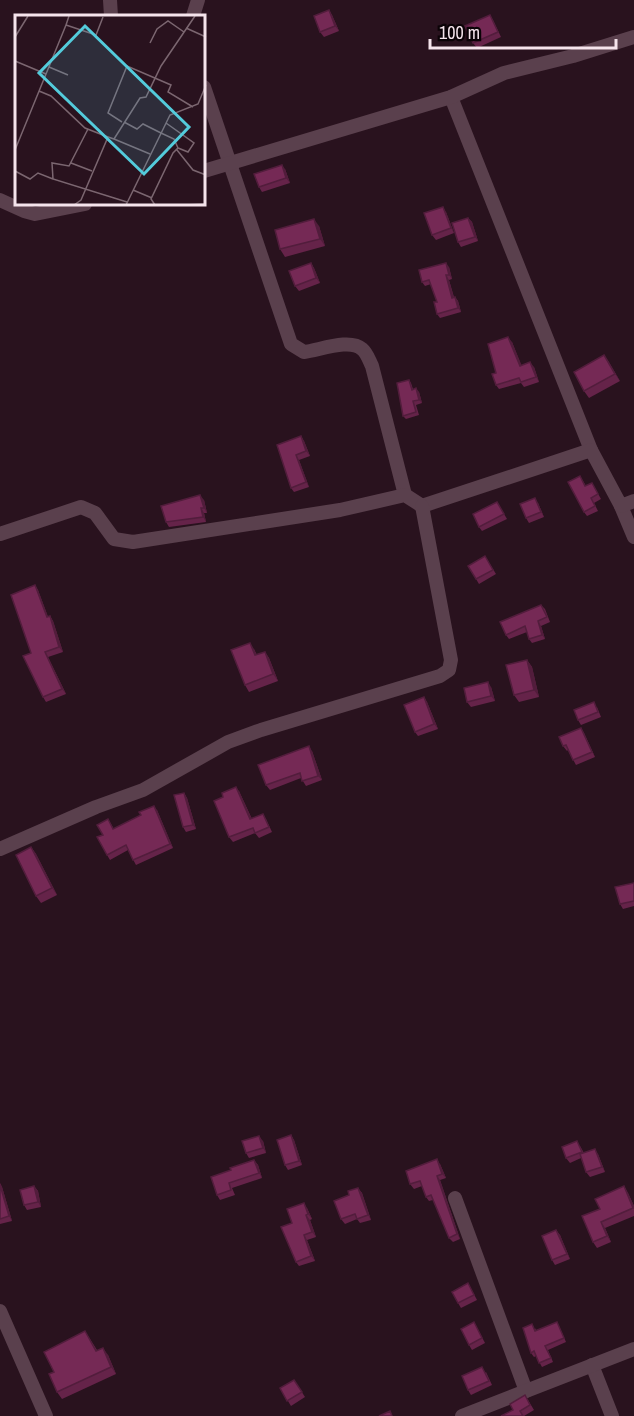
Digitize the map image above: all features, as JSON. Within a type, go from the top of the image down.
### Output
[{"type":"street","points":[[110,0],[111,15]]},
{"type":"street","points":[[193,15],[198,0]]},
{"type":"street","points":[[206,170],[451,97],[504,73],[573,57],[634,37]]},
{"type":"street","points":[[0,849],[96,807],[143,790],[228,742],[440,676],[449,670],[451,660],[422,506],[405,495],[372,366],[364,351],[357,346],[346,344],[304,352],[291,344],[206,93]]},
{"type":"street","points":[[451,97],[591,450],[627,504],[634,537]]},
{"type":"street","points":[[0,200],[24,212],[35,214],[75,206]]},
{"type":"street","points":[[422,506],[591,450]]},
{"type":"street","points":[[0,534],[81,507],[95,513],[114,539],[134,542],[340,510],[405,495]]},
{"type":"street","points":[[455,1198],[526,1391]]},
{"type":"street","points":[[0,1311],[46,1416]]},
{"type":"street","points":[[462,1416],[634,1349]]},
{"type":"street","points":[[592,1365],[612,1416]]},
{"type":"building","points":[[329,10],[335,26],[320,32],[314,16]]},
{"type":"building","points":[[490,15],[498,32],[473,43],[465,26]]},
{"type":"building","points":[[282,165],[286,178],[259,187],[254,174]]},
{"type":"building","points":[[443,207],[451,228],[432,235],[424,213]]},
{"type":"building","points":[[468,218],[475,237],[458,242],[452,223]]},
{"type":"building","points":[[314,219],[320,239],[280,249],[275,230]]},
{"type":"building","points":[[311,263],[316,278],[295,286],[289,271]]},
{"type":"building","points":[[446,263],[449,275],[446,275],[452,298],[455,297],[458,308],[437,314],[434,302],[437,302],[429,280],[422,282],[419,270]]},
{"type":"building","points":[[508,337],[520,366],[530,362],[536,377],[521,382],[519,378],[496,385],[492,374],[496,373],[488,344]]},
{"type":"building","points":[[604,355],[615,374],[584,391],[574,372]]},
{"type":"building","points":[[409,380],[412,390],[416,388],[419,400],[413,401],[416,412],[403,416],[397,383]]},
{"type":"building","points":[[301,436],[306,451],[296,455],[306,482],[291,488],[277,445]]},
{"type":"building","points":[[580,476],[585,486],[592,483],[598,494],[591,498],[595,506],[584,512],[568,482]]},
{"type":"building","points":[[200,495],[204,508],[201,508],[203,517],[166,522],[161,506]]},
{"type":"building","points":[[535,498],[541,512],[526,518],[520,504]]},
{"type":"building","points":[[497,502],[504,514],[479,527],[473,514]]},
{"type":"building","points":[[485,556],[493,570],[476,579],[468,566]]},
{"type":"building","points":[[35,585],[47,617],[50,616],[59,647],[45,652],[62,689],[43,697],[23,656],[31,653],[11,595]]},
{"type":"building","points":[[541,605],[547,617],[538,621],[542,635],[529,639],[525,626],[506,635],[500,622]]},
{"type":"building","points":[[250,643],[255,655],[265,652],[273,674],[245,685],[231,650]]},
{"type":"building","points":[[527,660],[534,690],[514,695],[506,665]]},
{"type":"building","points":[[488,682],[491,696],[467,702],[464,688]]},
{"type":"building","points":[[424,697],[434,724],[415,732],[404,705]]},
{"type":"building","points":[[594,702],[598,712],[578,720],[574,710]]},
{"type":"building","points":[[581,728],[592,752],[573,760],[566,745],[563,746],[559,737]]},
{"type":"building","points":[[309,746],[318,776],[302,781],[300,773],[266,785],[258,765]]},
{"type":"building","points":[[236,787],[250,819],[263,814],[269,827],[255,833],[253,828],[229,837],[214,801],[223,797],[222,793]]},
{"type":"building","points":[[184,793],[193,825],[183,827],[174,795]]},
{"type":"building","points":[[154,806],[170,844],[133,860],[126,845],[107,855],[97,837],[103,835],[97,825],[108,819],[113,829],[141,815],[139,812]]},
{"type":"building","points":[[31,847],[52,888],[36,896],[16,855]]},
{"type":"building","points":[[634,883],[634,901],[620,904],[615,887]]},
{"type":"building","points":[[291,1135],[299,1161],[285,1165],[277,1140]]},
{"type":"building","points":[[259,1136],[263,1148],[246,1153],[242,1141]]},
{"type":"building","points":[[577,1141],[582,1152],[566,1158],[562,1147]]},
{"type":"building","points":[[595,1149],[602,1167],[586,1172],[580,1154]]},
{"type":"building","points":[[437,1159],[442,1174],[437,1176],[457,1234],[449,1238],[431,1195],[426,1197],[420,1181],[410,1184],[406,1171]]},
{"type":"building","points":[[254,1160],[259,1173],[229,1183],[231,1190],[217,1195],[211,1177]]},
{"type":"building","points":[[0,1185],[9,1216],[0,1219]]},
{"type":"building","points":[[34,1186],[38,1202],[24,1205],[20,1190]]},
{"type":"building","points":[[624,1186],[633,1208],[601,1222],[607,1236],[593,1242],[582,1216],[600,1209],[595,1199]]},
{"type":"building","points":[[358,1188],[368,1215],[357,1219],[355,1214],[341,1219],[334,1201],[349,1195],[348,1191]]},
{"type":"building","points":[[304,1203],[312,1232],[304,1235],[311,1256],[296,1262],[281,1227],[292,1223],[287,1209]]},
{"type":"building","points":[[556,1230],[567,1254],[552,1260],[542,1236]]},
{"type":"building","points":[[468,1283],[474,1295],[458,1303],[452,1292]]},
{"type":"building","points":[[474,1322],[482,1338],[469,1345],[461,1329]]},
{"type":"building","points":[[557,1322],[564,1338],[545,1346],[551,1358],[539,1363],[534,1351],[531,1353],[523,1328],[532,1324],[535,1331]]},
{"type":"building","points":[[85,1331],[96,1351],[103,1348],[111,1367],[57,1392],[49,1374],[54,1372],[44,1352]]},
{"type":"building","points":[[482,1367],[489,1381],[468,1390],[462,1376]]},
{"type":"building","points":[[294,1380],[302,1392],[287,1401],[280,1388]]},
{"type":"building","points":[[525,1395],[530,1405],[520,1411],[523,1416],[501,1416],[513,1410],[510,1404]]},
{"type":"building","points":[[390,1411],[392,1416],[379,1416]]}]
